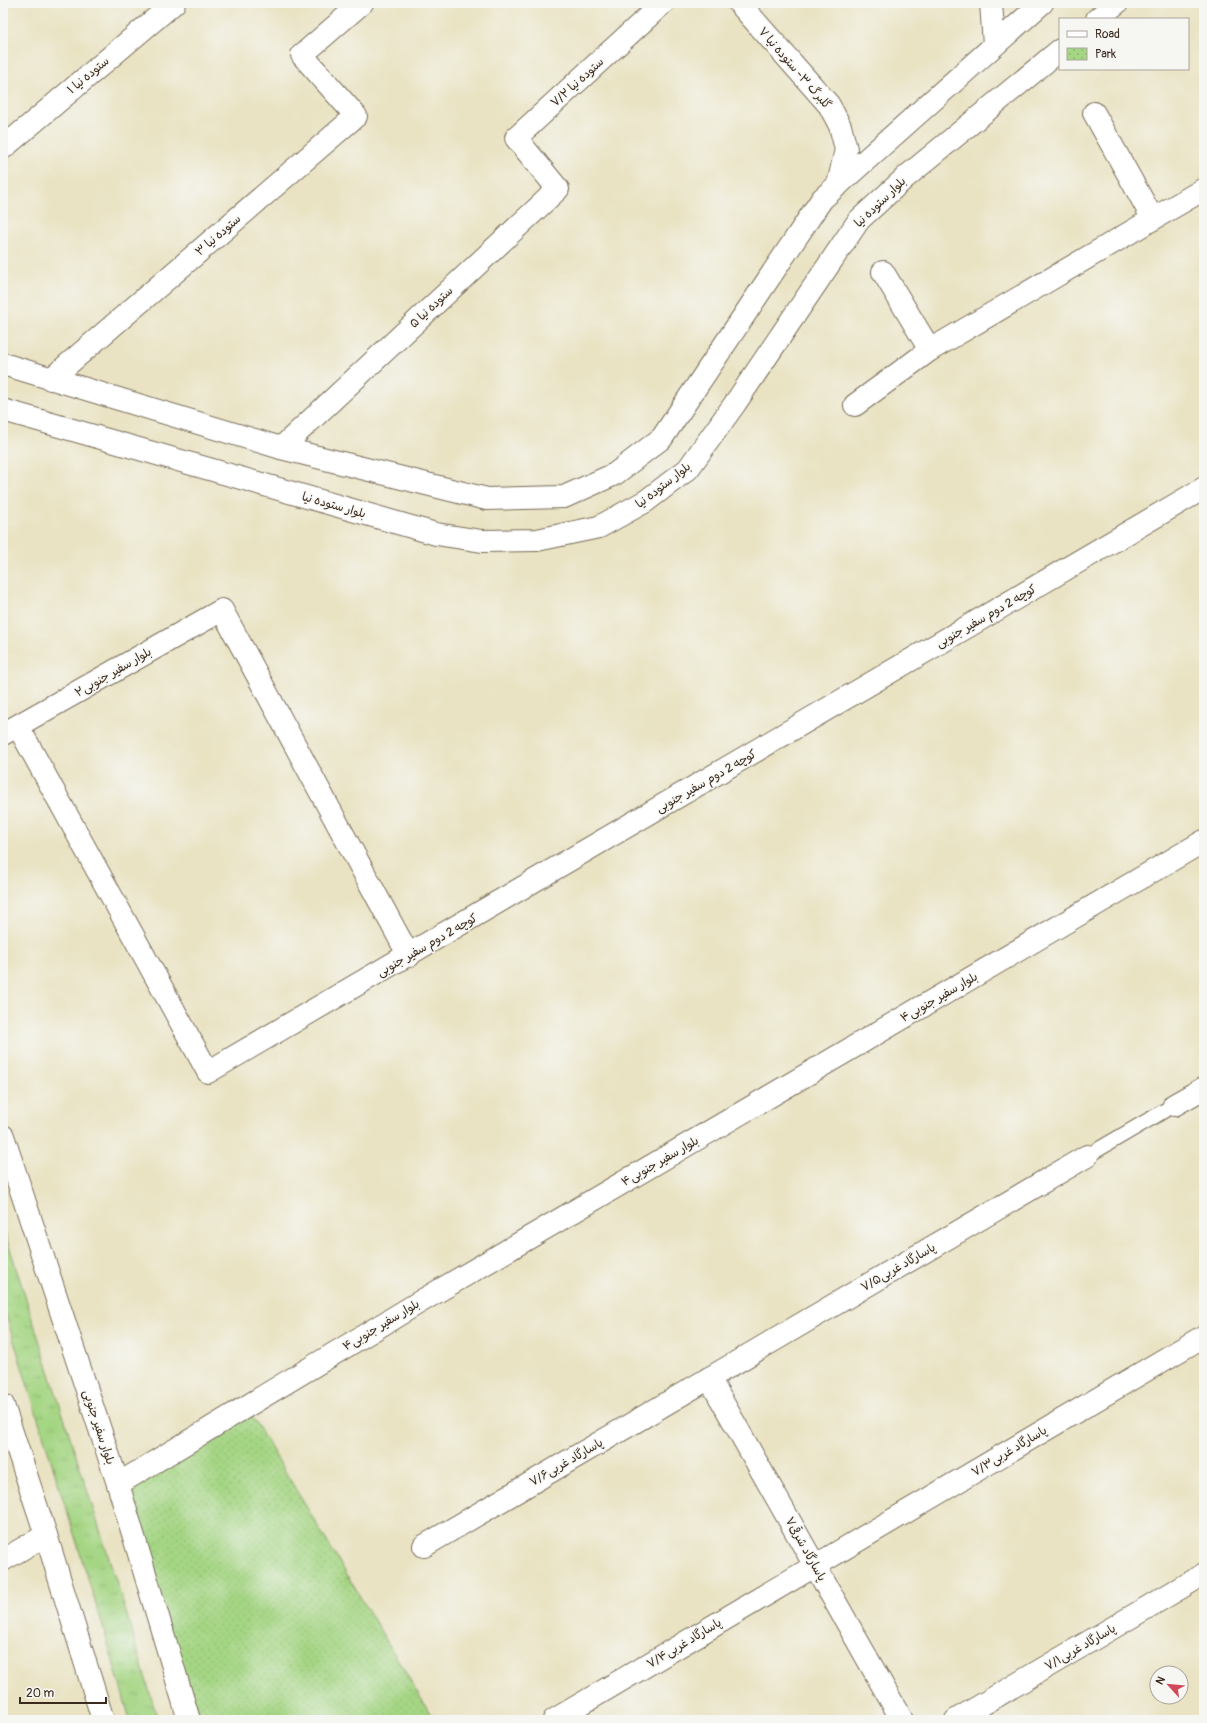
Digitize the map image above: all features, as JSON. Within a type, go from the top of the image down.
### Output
[{"type":"street","name":"ستوده نیا ۱","points":[[3,148],[174,3]]},
{"type":"street","name":"ستوده نیا ۳","points":[[51,379],[356,116],[302,55],[362,3]]},
{"type":"street","name":"ستوده نیا ۷/۲","points":[[538,164],[516,138],[663,3]]},
{"type":"street","name":"گلبرگ ۳- ستوده نیا ۷","points":[[739,3],[829,105],[840,126],[846,149],[838,185]]},
{"type":"street","points":[[991,3],[994,46]]},
{"type":"street","points":[[3,364],[281,448],[486,499],[564,497],[615,474],[662,438],[822,199],[1042,3]]},
{"type":"street","points":[[1098,18],[1117,3]]},
{"type":"street","name":"بلوار ستوده نیا","points":[[3,410],[436,534],[482,541],[537,540],[599,526],[646,502],[688,469],[734,405],[859,220],[906,177],[1059,51]]},
{"type":"street","points":[[1094,114],[1153,219]]},
{"type":"street","name":"ستوده نیا ۵","points":[[281,448],[558,189],[538,164]]},
{"type":"street","points":[[855,405],[930,350],[1204,189]]},
{"type":"street","points":[[883,272],[930,350]]},
{"type":"street","name":"کوچه 2 دوم سفیر جنوبی","points":[[10,730],[208,1072],[409,956],[1204,488]]},
{"type":"street","name":"بلوار سفیر جنوبی۲","points":[[10,730],[222,610],[409,956]]},
{"type":"street","name":"بلوار سفیر جنوبی۴","points":[[118,1484],[418,1303],[1204,841]]},
{"type":"street","points":[[1174,1106],[1204,1088]]},
{"type":"street","name":"بلوار سفیر جنوبی","points":[[3,1136],[118,1484],[189,1720]]},
{"type":"street","name":"پاسارگاد غربی۷/۵","points":[[709,1378],[1087,1156]]},
{"type":"street","name":"پاسارگاد غربی۷/۳","points":[[815,1566],[1204,1336]]},
{"type":"street","name":"پاسارگاد غربی۷/۶","points":[[424,1546],[709,1378]]},
{"type":"street","name":"پاسارگاد شرقی۷","points":[[709,1378],[902,1720]]},
{"type":"street","points":[[3,1405],[46,1535],[103,1720]]},
{"type":"street","points":[[3,1560],[46,1535]]},
{"type":"street","name":"پاسارگاد غربی۷/۴","points":[[554,1720],[815,1566]]},
{"type":"street","name":"پاسارگاد غربی۷/۱","points":[[956,1720],[1204,1574]]},
{"type":"lane","points":[[1087,1156],[1174,1106]]},
{"type":"green space","points":[[3,1227],[122,1599],[158,1720],[130,1720],[103,1627],[3,1306]]},
{"type":"green space","points":[[241,1398],[434,1720],[201,1720],[118,1484]]}]
